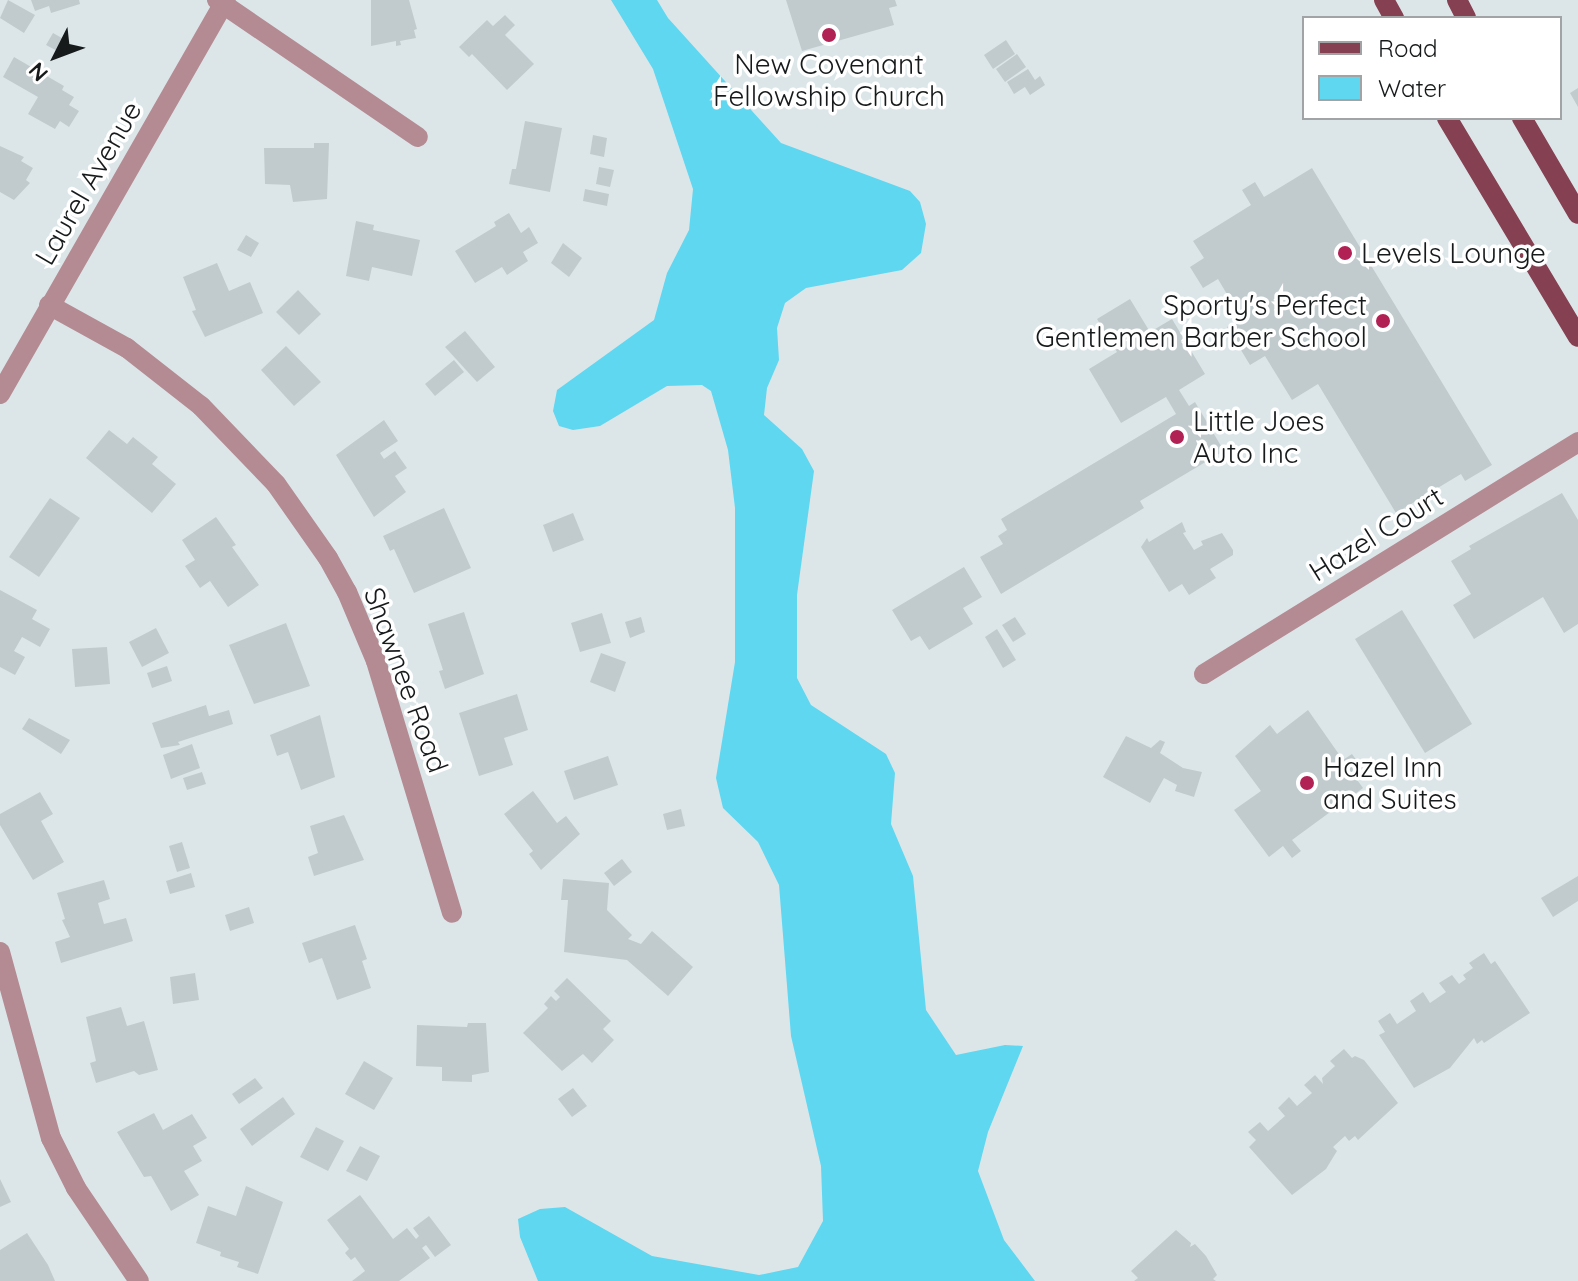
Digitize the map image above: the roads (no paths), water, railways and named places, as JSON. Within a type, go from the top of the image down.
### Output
[{"type":"main road","points":[[1448,120],[1578,337]]},
{"type":"main road","points":[[1523,120],[1578,214]]},
{"type":"street","points":[[222,2],[418,137]]},
{"type":"street","name":"Laurel Avenue","points":[[0,394],[222,2]]},
{"type":"street","name":"Shawnee Road","points":[[49,305],[127,348],[201,406],[276,484],[328,558],[347,592],[376,661],[452,913]]},
{"type":"street","name":"Hazel Court","points":[[1204,674],[1578,442]]},
{"type":"street","points":[[0,952],[51,1138],[76,1188],[139,1281]]},
{"type":"water","points":[[611,0],[657,0],[668,18],[781,143],[910,191],[920,202],[926,224],[921,253],[902,270],[806,288],[785,303],[777,328],[779,360],[767,388],[764,415],[802,449],[814,471],[797,595],[797,678],[811,705],[886,754],[895,773],[891,824],[913,876],[926,1010],[956,1055],[1005,1045],[1023,1046],[988,1132],[978,1171],[1004,1240],[1035,1281],[538,1281],[520,1237],[518,1219],[540,1209],[565,1207],[652,1256],[759,1275],[798,1267],[823,1221],[821,1166],[791,1036],[779,885],[758,842],[723,808],[716,778],[735,662],[735,508],[728,450],[711,391],[702,385],[667,386],[600,426],[573,430],[559,426],[553,411],[557,390],[654,320],[667,273],[689,230],[693,189],[653,69]]},
{"type":"place","name":"New Covenant Fellowship Church","points":[[829,35]]},
{"type":"place","name":"Levels Lounge","points":[[1345,253]]},
{"type":"place","name":"Sporty's Perfect Gentlemen Barber School","points":[[1383,321]]},
{"type":"place","name":"Little Joes Auto Inc","points":[[1177,437]]},
{"type":"place","name":"Hazel Inn and Suites","points":[[1307,783]]}]
